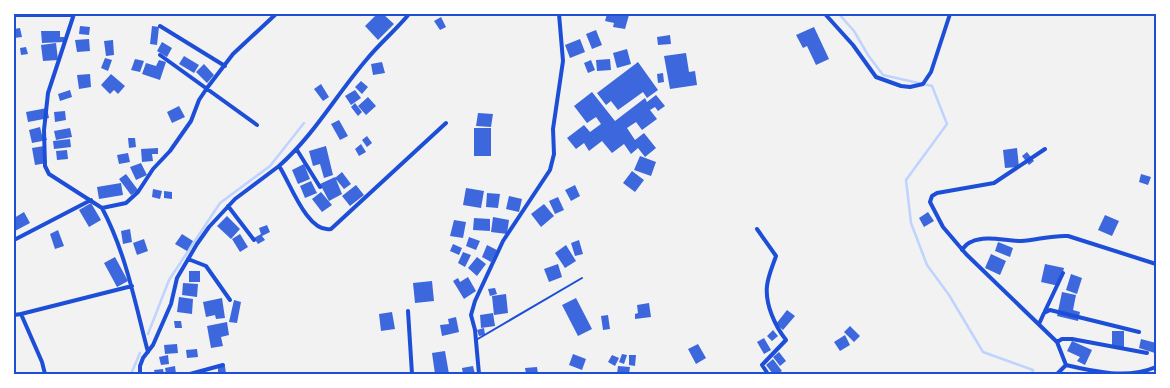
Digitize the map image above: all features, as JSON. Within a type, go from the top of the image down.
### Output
[{"type":"street","points":[[14,15],[74,14],[48,93],[44,130],[45,166],[49,174],[102,208],[113,230],[128,270],[148,352]]},
{"type":"street","points":[[102,208],[126,203],[138,192],[153,169],[170,151],[191,121],[199,100],[233,54],[276,14]]},
{"type":"street","points":[[140,374],[143,358],[154,345],[171,304],[177,278],[209,227],[228,206],[297,150],[368,58],[409,14]]},
{"type":"street","points":[[479,374],[476,340],[471,315],[475,301],[503,241],[550,170],[554,154],[553,129],[563,61],[559,14]]},
{"type":"street","points":[[825,14],[876,77],[901,86],[910,87],[923,84],[931,72],[950,14]]},
{"type":"street","points":[[160,26],[225,66]]},
{"type":"street","points":[[160,54],[256,124]]},
{"type":"street","points":[[279,166],[296,202],[321,228],[331,229],[446,123]]},
{"type":"street","points":[[1045,149],[994,183],[937,193],[932,196],[932,206],[943,227],[962,250],[1057,342],[1066,365]]},
{"type":"street","points":[[297,150],[320,187]]},
{"type":"street","points":[[14,240],[91,200]]},
{"type":"street","points":[[228,206],[254,240]]},
{"type":"street","points":[[757,229],[776,256],[767,286],[770,310],[776,328],[786,340],[762,365],[768,374]]},
{"type":"street","points":[[962,250],[966,245],[976,240],[1022,241],[1060,235],[1156,264]]},
{"type":"street","points":[[188,259],[206,266],[230,300]]},
{"type":"street","points":[[1039,324],[1064,273]]},
{"type":"street","points":[[14,315],[132,286]]},
{"type":"street","points":[[1044,314],[1050,310],[1139,332]]},
{"type":"street","points":[[408,311],[412,374]]},
{"type":"street","points":[[21,314],[42,362],[45,374]]},
{"type":"street","points":[[1057,342],[1072,339],[1147,352]]},
{"type":"street","points":[[190,374],[223,365]]},
{"type":"street","points":[[1066,365],[1096,372],[1136,373],[1156,367]]},
{"type":"street","points":[[1057,374],[1066,365]]},
{"type":"lane","points":[[476,340],[582,278]]},
{"type":"building","points":[[377,14],[383,14],[394,24],[378,40],[365,26]]},
{"type":"building","points":[[607,14],[629,15],[625,29],[613,27],[614,23],[605,21]]},
{"type":"building","points":[[441,17],[446,27],[440,30],[434,21]]},
{"type":"building","points":[[80,26],[90,27],[89,35],[79,34]]},
{"type":"building","points":[[152,26],[159,27],[157,45],[150,44]]},
{"type":"building","points":[[814,27],[829,59],[816,65],[807,46],[803,48],[796,35]]},
{"type":"building","points":[[20,28],[22,37],[14,38],[14,29]]},
{"type":"building","points":[[596,30],[602,45],[592,49],[586,34]]},
{"type":"building","points":[[41,31],[60,31],[60,37],[64,37],[64,42],[42,43]]},
{"type":"building","points":[[670,35],[671,44],[658,45],[657,37]]},
{"type":"building","points":[[89,39],[90,51],[77,52],[75,40]]},
{"type":"building","points":[[580,39],[585,52],[570,58],[565,45]]},
{"type":"building","points":[[113,40],[114,55],[106,56],[104,41]]},
{"type":"building","points":[[162,42],[172,48],[167,57],[157,51]]},
{"type":"building","points":[[56,43],[58,60],[43,61],[41,45]]},
{"type":"building","points":[[26,47],[28,54],[21,55],[20,48]]},
{"type":"building","points":[[627,49],[631,64],[617,68],[613,53]]},
{"type":"building","points":[[686,53],[689,72],[695,71],[697,85],[670,89],[664,56]]},
{"type":"building","points":[[184,56],[199,65],[194,73],[179,64]]},
{"type":"building","points":[[105,58],[112,60],[108,71],[101,68]]},
{"type":"building","points":[[135,59],[144,61],[140,72],[131,70]]},
{"type":"building","points":[[610,59],[611,70],[597,71],[596,60]]},
{"type":"building","points":[[159,60],[166,62],[160,80],[142,74],[146,63],[156,66]]},
{"type":"building","points":[[591,60],[595,70],[588,73],[584,63]]},
{"type":"building","points":[[382,62],[385,73],[373,75],[371,64]]},
{"type":"building","points":[[638,62],[658,90],[647,98],[643,92],[618,110],[611,101],[606,105],[597,93]]},
{"type":"building","points":[[204,64],[214,75],[207,83],[196,72]]},
{"type":"building","points":[[663,73],[664,82],[658,83],[657,74]]},
{"type":"building","points":[[90,74],[91,87],[79,89],[77,75]]},
{"type":"building","points":[[111,74],[125,86],[118,94],[114,90],[110,94],[101,85]]},
{"type":"building","points":[[361,81],[368,87],[362,94],[355,87]]},
{"type":"building","points":[[321,84],[329,97],[323,101],[314,89]]},
{"type":"building","points":[[70,90],[72,97],[60,101],[58,94]]},
{"type":"building","points":[[355,90],[361,98],[351,105],[345,96]]},
{"type":"building","points":[[592,92],[615,121],[645,98],[647,102],[656,95],[665,106],[658,111],[655,107],[650,110],[657,119],[642,130],[636,122],[627,128],[635,140],[644,133],[656,148],[645,157],[638,148],[631,154],[624,144],[612,153],[602,141],[589,151],[584,143],[576,149],[567,138],[584,125],[590,132],[601,124],[596,117],[587,123],[574,106]]},
{"type":"building","points":[[368,97],[376,106],[366,115],[358,106]]},
{"type":"building","points":[[355,103],[362,112],[358,116],[351,107]]},
{"type":"building","points":[[179,106],[185,117],[172,123],[167,112]]},
{"type":"building","points":[[47,108],[49,118],[28,122],[26,112]]},
{"type":"building","points":[[65,111],[66,120],[55,122],[54,112]]},
{"type":"building","points":[[478,113],[493,114],[491,127],[476,126]]},
{"type":"building","points":[[339,120],[348,136],[340,140],[331,124]]},
{"type":"building","points":[[40,127],[42,135],[45,134],[47,140],[32,143],[29,130]]},
{"type":"building","points":[[70,128],[72,137],[56,140],[54,131]]},
{"type":"building","points":[[474,128],[491,128],[491,156],[474,156]]},
{"type":"building","points":[[367,136],[372,143],[367,147],[362,140]]},
{"type":"building","points":[[128,138],[135,138],[136,147],[129,148]]},
{"type":"building","points":[[70,139],[71,147],[54,149],[53,141]]},
{"type":"building","points":[[361,144],[366,152],[359,156],[355,149]]},
{"type":"building","points":[[44,146],[47,163],[35,165],[32,148]]},
{"type":"building","points":[[326,146],[333,175],[324,178],[320,164],[313,166],[309,151]]},
{"type":"building","points":[[158,148],[158,154],[152,154],[153,161],[142,162],[141,149]]},
{"type":"building","points":[[1017,148],[1019,167],[1005,168],[1003,150]]},
{"type":"building","points":[[67,150],[68,159],[57,160],[56,151]]},
{"type":"building","points":[[1027,152],[1034,161],[1029,165],[1022,156]]},
{"type":"building","points":[[128,153],[130,162],[119,164],[117,155]]},
{"type":"building","points":[[640,156],[656,162],[651,176],[634,170]]},
{"type":"building","points":[[141,163],[147,175],[136,180],[130,167]]},
{"type":"building","points":[[304,164],[310,179],[298,184],[292,170]]},
{"type":"building","points":[[632,171],[644,180],[635,192],[623,183]]},
{"type":"building","points":[[342,172],[351,184],[344,189],[335,178]]},
{"type":"building","points":[[126,174],[138,190],[131,195],[119,179]]},
{"type":"building","points":[[1141,174],[1151,177],[1148,185],[1139,182]]},
{"type":"building","points":[[335,177],[342,194],[329,201],[320,184]]},
{"type":"building","points":[[311,181],[317,193],[305,198],[300,186]]},
{"type":"building","points":[[121,183],[123,195],[99,199],[97,187]]},
{"type":"building","points":[[356,185],[364,195],[350,206],[342,196]]},
{"type":"building","points":[[575,185],[580,196],[571,201],[565,190]]},
{"type":"building","points":[[466,188],[484,191],[481,208],[463,205]]},
{"type":"building","points":[[153,189],[162,191],[160,199],[152,197]]},
{"type":"building","points":[[164,191],[172,192],[172,199],[164,198]]},
{"type":"building","points":[[321,192],[332,205],[322,212],[312,199]]},
{"type":"building","points":[[487,193],[500,194],[498,208],[486,207]]},
{"type":"building","points":[[509,196],[522,199],[519,212],[506,209]]},
{"type":"building","points":[[558,197],[564,210],[555,214],[549,201]]},
{"type":"building","points":[[91,203],[101,220],[89,227],[79,210]]},
{"type":"building","points":[[544,204],[554,216],[541,227],[531,214]]},
{"type":"building","points":[[24,212],[30,223],[15,231],[14,218]]},
{"type":"building","points":[[928,212],[934,221],[924,227],[919,218]]},
{"type":"building","points":[[1105,215],[1119,221],[1112,236],[1098,230]]},
{"type":"building","points":[[227,216],[240,229],[231,239],[217,226]]},
{"type":"building","points":[[493,217],[509,220],[507,234],[491,232]]},
{"type":"building","points":[[474,218],[490,219],[490,231],[473,230]]},
{"type":"building","points":[[454,220],[466,222],[463,238],[450,236]]},
{"type":"building","points":[[267,225],[270,232],[262,236],[265,240],[258,244],[254,238],[261,234],[259,228]]},
{"type":"building","points":[[130,229],[132,242],[123,244],[121,231]]},
{"type":"building","points":[[58,230],[64,246],[55,249],[50,234]]},
{"type":"building","points":[[182,234],[193,241],[187,251],[175,244]]},
{"type":"building","points":[[240,234],[248,247],[240,252],[232,239]]},
{"type":"building","points":[[469,237],[480,241],[476,250],[466,246]]},
{"type":"building","points":[[144,239],[148,251],[137,255],[133,243]]},
{"type":"building","points":[[579,240],[583,254],[575,256],[571,243]]},
{"type":"building","points":[[998,242],[1013,248],[1010,257],[995,251]]},
{"type":"building","points":[[453,244],[462,248],[459,255],[450,251]]},
{"type":"building","points":[[487,245],[497,250],[491,262],[482,257]]},
{"type":"building","points":[[566,245],[576,261],[565,268],[555,253]]},
{"type":"building","points":[[463,252],[471,255],[465,267],[458,263]]},
{"type":"building","points":[[991,254],[1006,261],[1000,275],[985,268]]},
{"type":"building","points":[[115,257],[128,281],[117,287],[104,263]]},
{"type":"building","points":[[477,257],[486,264],[477,276],[468,268]]},
{"type":"building","points":[[558,264],[562,277],[549,282],[544,269]]},
{"type":"building","points":[[1045,264],[1064,268],[1059,286],[1041,282]]},
{"type":"building","points":[[189,271],[200,271],[200,282],[189,282]]},
{"type":"building","points":[[1071,274],[1082,278],[1077,294],[1066,290]]},
{"type":"building","points":[[468,277],[476,291],[464,299],[453,281],[458,278],[460,282]]},
{"type":"building","points":[[432,281],[434,301],[415,303],[413,283]]},
{"type":"building","points":[[183,283],[198,284],[197,297],[182,295]]},
{"type":"building","points":[[495,288],[497,294],[490,296],[488,289]]},
{"type":"building","points":[[1062,292],[1076,295],[1073,310],[1080,312],[1078,321],[1057,316]]},
{"type":"building","points":[[506,294],[508,313],[494,315],[492,296]]},
{"type":"building","points":[[179,297],[193,299],[192,314],[177,312]]},
{"type":"building","points":[[222,298],[225,318],[216,319],[215,315],[206,317],[203,302]]},
{"type":"building","points":[[576,298],[592,329],[578,336],[562,305]]},
{"type":"building","points":[[234,300],[241,302],[237,323],[229,322]]},
{"type":"building","points":[[649,303],[651,317],[635,319],[635,314],[638,313],[637,305]]},
{"type":"building","points":[[787,310],[795,316],[783,330],[776,324]]},
{"type":"building","points":[[392,312],[395,329],[381,331],[379,314]]},
{"type":"building","points":[[493,313],[495,326],[481,328],[480,315]]},
{"type":"building","points":[[608,315],[610,329],[603,330],[601,316]]},
{"type":"building","points":[[456,317],[459,332],[442,336],[440,325],[449,324],[448,319]]},
{"type":"building","points":[[174,321],[181,321],[182,328],[175,328]]},
{"type":"building","points":[[227,322],[229,335],[221,337],[223,346],[211,348],[207,326]]},
{"type":"building","points":[[850,326],[860,336],[854,342],[844,332]]},
{"type":"building","points":[[484,328],[485,335],[479,336],[477,330]]},
{"type":"building","points":[[773,330],[778,336],[772,341],[767,336]]},
{"type":"building","points":[[1112,331],[1124,331],[1124,348],[1112,348]]},
{"type":"building","points":[[845,335],[850,345],[840,351],[834,342]]},
{"type":"building","points":[[764,338],[771,350],[764,354],[757,342]]},
{"type":"building","points":[[1141,339],[1156,343],[1155,353],[1139,348]]},
{"type":"building","points":[[1072,341],[1092,350],[1085,365],[1077,361],[1080,357],[1067,351]]},
{"type":"building","points":[[177,344],[178,353],[165,354],[164,345]]},
{"type":"building","points":[[698,344],[706,358],[696,364],[688,349]]},
{"type":"building","points":[[197,349],[198,357],[187,358],[186,350]]},
{"type":"building","points":[[445,351],[449,374],[435,374],[432,353]]},
{"type":"building","points":[[779,352],[786,361],[780,366],[773,357]]},
{"type":"building","points":[[573,354],[586,359],[582,370],[569,365]]},
{"type":"building","points":[[622,354],[627,355],[624,364],[619,362]]},
{"type":"building","points":[[168,355],[169,364],[161,365],[159,357]]},
{"type":"building","points":[[612,355],[619,358],[615,366],[608,362]]},
{"type":"building","points":[[629,355],[636,355],[635,366],[629,365]]},
{"type":"building","points":[[773,359],[782,371],[777,374],[773,374],[766,365]]},
{"type":"building","points":[[175,366],[176,374],[166,374],[165,368]]},
{"type":"building","points":[[225,366],[226,374],[218,374],[218,367]]},
{"type":"building","points":[[473,366],[475,374],[463,374],[462,368]]},
{"type":"building","points":[[618,366],[630,367],[629,374],[617,374]]},
{"type":"building","points":[[537,367],[538,374],[526,374],[525,368]]},
{"type":"building","points":[[163,369],[164,374],[155,374],[154,370]]},
{"type":"waterway","points":[[839,14],[854,31],[868,55],[883,75],[932,86],[947,124],[906,180],[911,223],[927,265],[949,295],[983,352],[1033,370],[1032,374]]},
{"type":"waterway","points":[[148,334],[169,280],[220,203],[270,166],[304,123]]},
{"type":"waterway","points":[[131,374],[140,353]]}]
